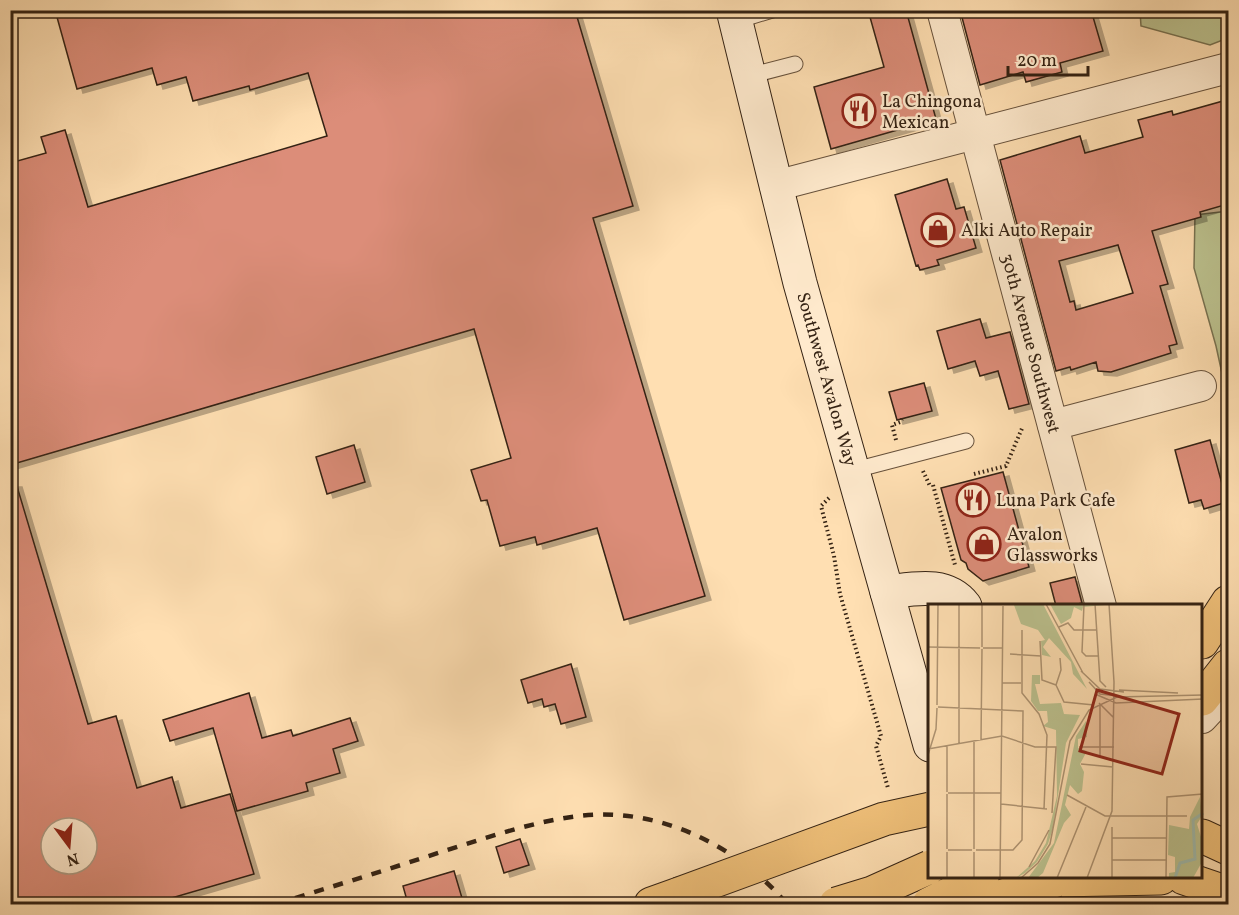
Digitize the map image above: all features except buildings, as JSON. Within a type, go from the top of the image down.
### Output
[{"type":"main road","name":"Southwest Avalon Way","points":[[735,16],[775,186],[851,471],[928,738]]},
{"type":"main road","points":[[887,592],[939,588],[951,593],[963,604]]},
{"type":"main road","points":[[1203,640],[1228,602]]},
{"type":"main road","points":[[1203,698],[1228,666]]},
{"type":"main road","points":[[665,899],[884,819],[928,809]]},
{"type":"main road","points":[[1203,836],[1228,848]]},
{"type":"main road","points":[[836,904],[872,893],[928,868]]},
{"type":"main road","points":[[825,904],[881,892],[928,877]]},
{"type":"main road","points":[[970,879],[978,904],[1059,879]]},
{"type":"main road","points":[[929,904],[980,879]]},
{"type":"main road","points":[[1187,879],[1228,893]]},
{"type":"street","name":"30th Avenue Southwest","points":[[942,10],[976,135],[1040,421],[1100,604]]},
{"type":"street","points":[[775,186],[1228,68]]},
{"type":"street","points":[[1040,421],[1201,386]]},
{"type":"street","points":[[1203,717],[1215,704],[1228,697]]},
{"type":"lane","points":[[735,16],[772,10]]},
{"type":"lane","points":[[749,76],[795,64]]},
{"type":"lane","points":[[851,471],[966,441]]},
{"type":"path","points":[[974,474],[1006,466],[1040,421]]},
{"type":"path","points":[[933,485],[956,568]]},
{"type":"path","points":[[820,507],[834,556],[840,594],[881,736],[876,746],[890,792]]},
{"type":"green space","points":[[1140,11],[1228,11],[1228,38],[1210,45],[1141,26]]},
{"type":"green space","points":[[1228,211],[1228,401],[1216,346],[1194,268],[1195,215]]},
{"type":"railway","points":[[276,904],[526,826],[578,816],[608,814],[637,817],[693,834],[744,864],[787,904]]},
{"type":"place","name":"La Chingona Mexican","points":[[859,111]]},
{"type":"place","name":"Alki Auto Repair","points":[[938,230]]},
{"type":"place","name":"Luna Park Cafe","points":[[973,500]]},
{"type":"place","name":"Avalon Glassworks","points":[[984,544]]}]
